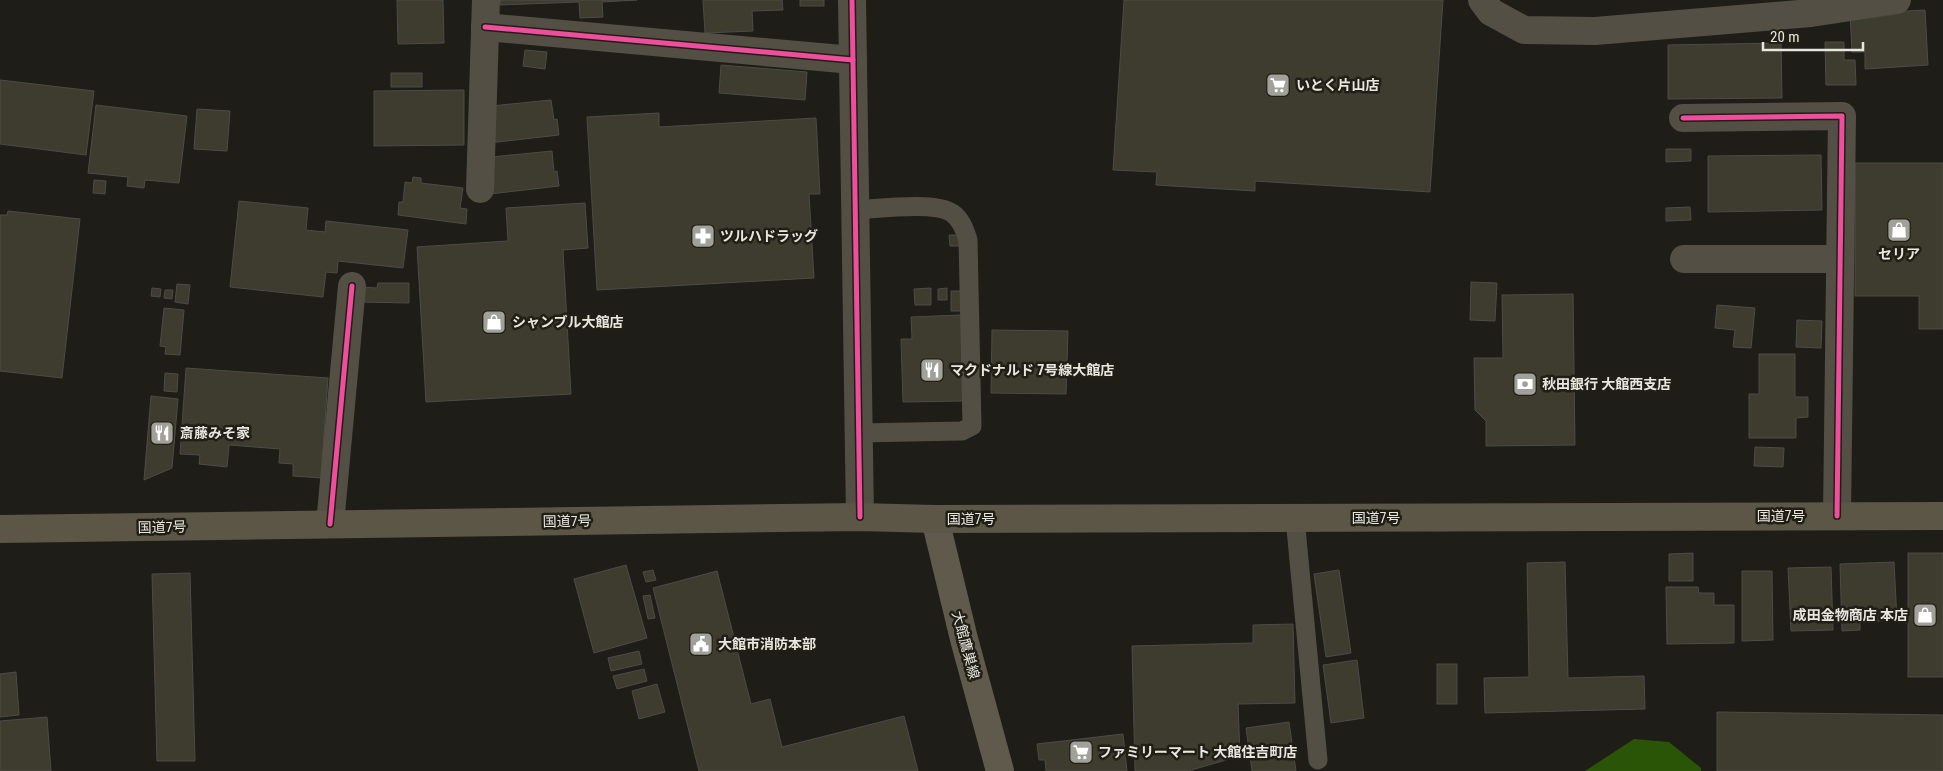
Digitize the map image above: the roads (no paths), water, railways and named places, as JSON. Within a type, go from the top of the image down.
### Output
[{"type":"highway","name":"国道7号","points":[[0,529],[860,517],[935,519],[1943,516]]},
{"type":"main road","name":"大館鷹巣線","points":[[935,519],[964,638],[1000,771]]},
{"type":"street","points":[[480,189],[486,0]]},
{"type":"street","points":[[852,0],[860,517]]},
{"type":"street","points":[[1482,0],[1491,12],[1524,30],[1595,31],[1811,13],[1886,1]]},
{"type":"street","points":[[485,27],[853,60]]},
{"type":"street","points":[[1683,118],[1842,116],[1837,516]]},
{"type":"street","points":[[1684,259],[1840,259]]},
{"type":"street","points":[[330,524],[352,286]]},
{"type":"lane","points":[[855,210],[936,207],[952,213],[963,226],[968,240],[972,416],[972,426],[962,431],[859,433]]},
{"type":"lane","points":[[1295,518],[1318,760]]},
{"type":"place","name":"いとく片山店","points":[[1278,85]]},
{"type":"place","name":"セリア","points":[[1899,230]]},
{"type":"place","name":"ツルハドラッグ","points":[[703,236]]},
{"type":"place","name":"シャンブル大館店","points":[[494,322]]},
{"type":"place","name":"マクドナルド 7号線大館店","points":[[932,370]]},
{"type":"place","name":"秋田銀行 大館西支店","points":[[1525,384]]},
{"type":"place","name":"斎藤みそ家","points":[[162,433]]},
{"type":"place","name":"成田金物商店 本店","points":[[1925,615]]},
{"type":"place","name":"大館市消防本部","points":[[701,644]]},
{"type":"place","name":"ファミリーマート 大館住吉町店","points":[[1081,752]]}]
